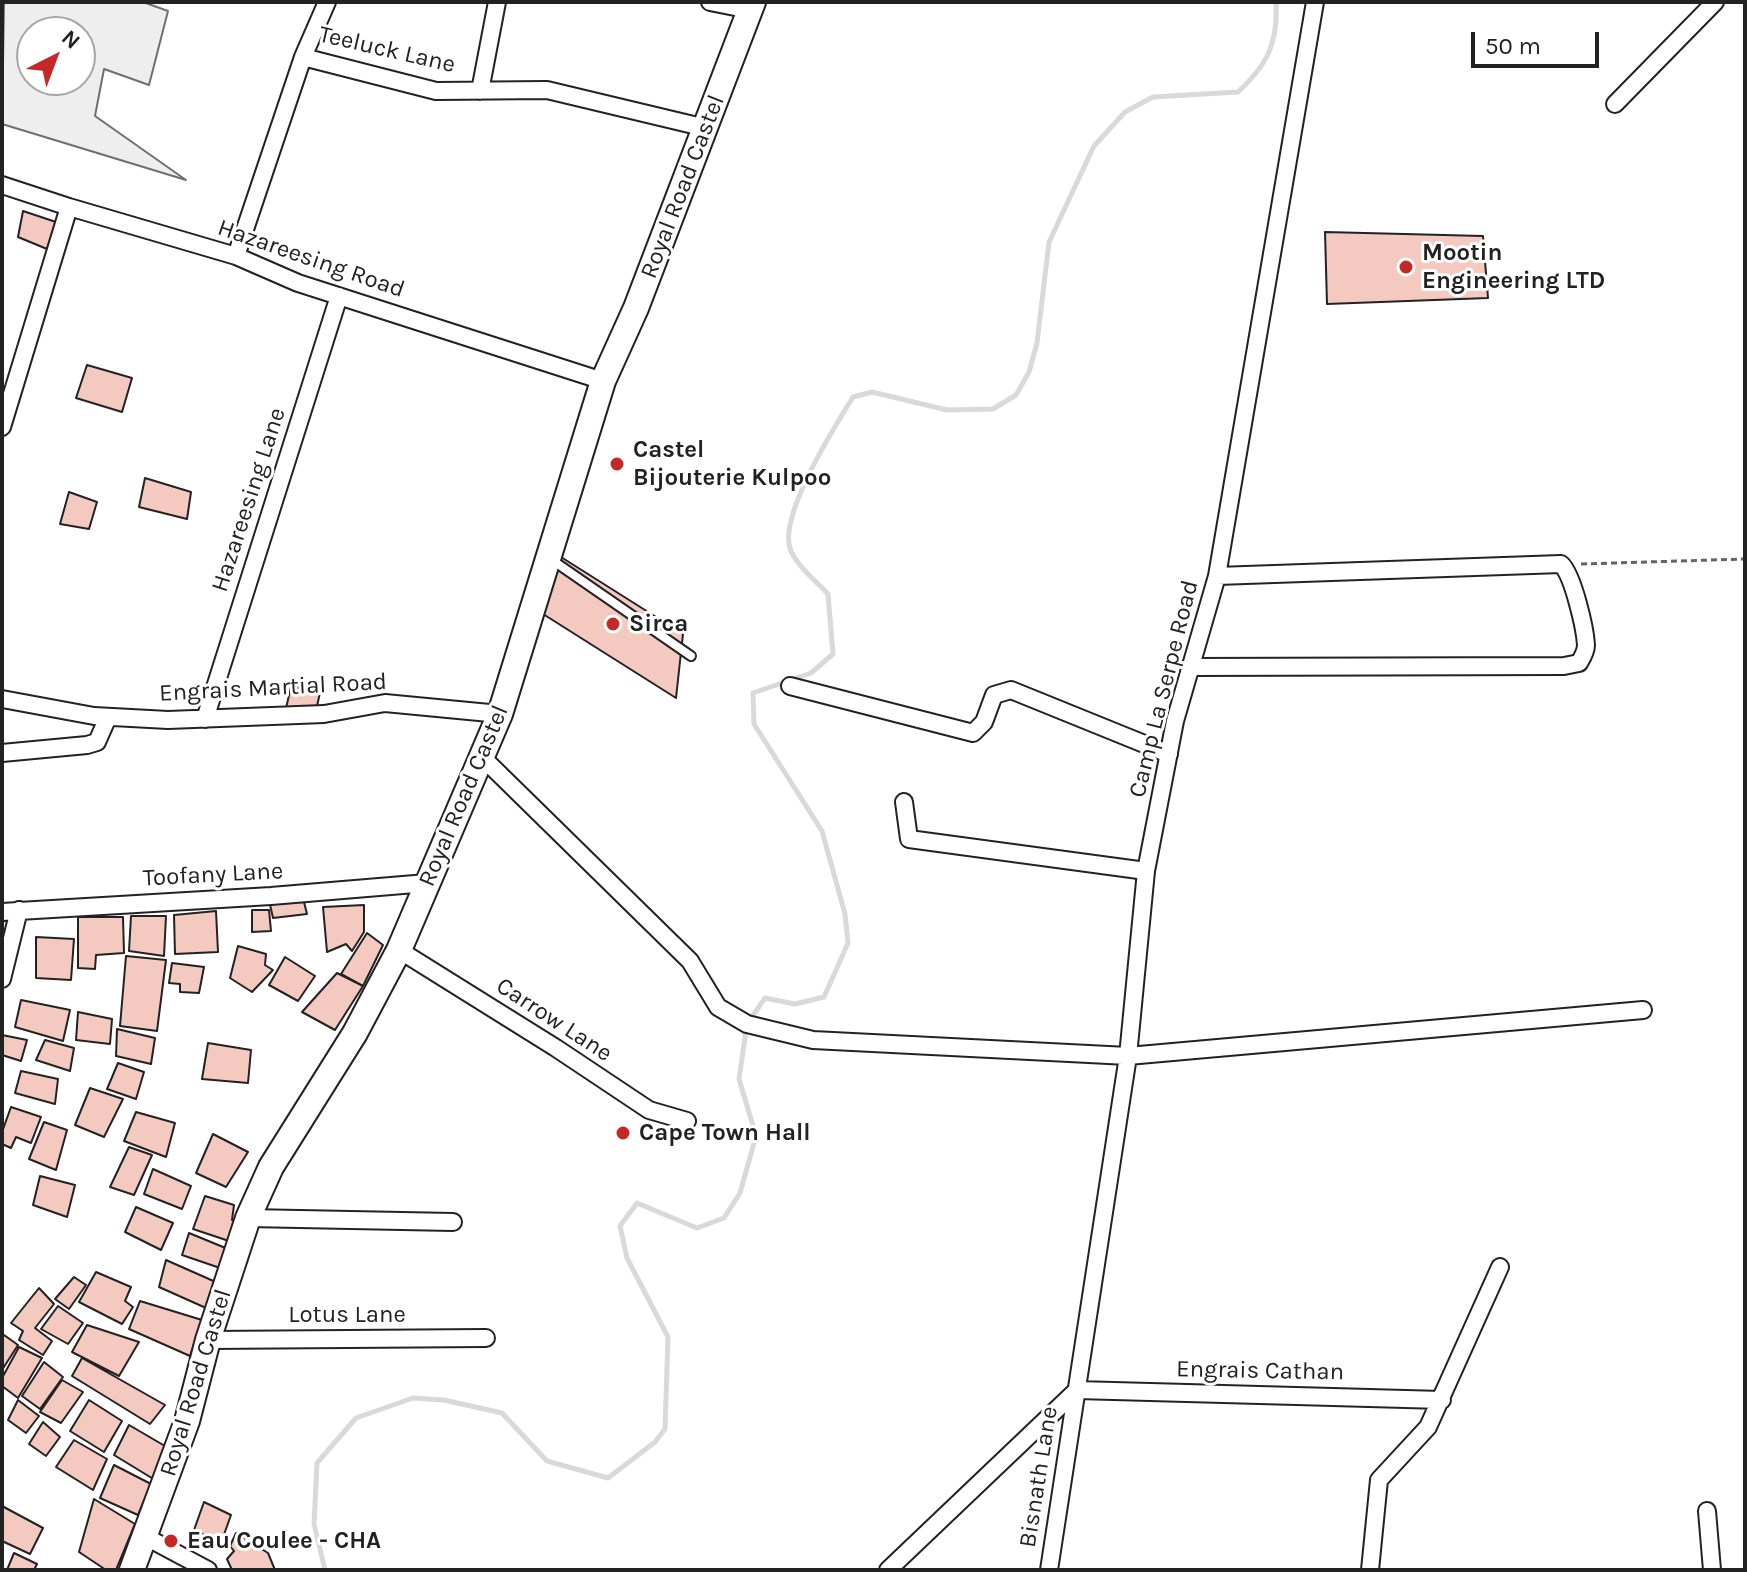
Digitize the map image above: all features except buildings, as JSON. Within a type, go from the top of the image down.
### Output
[{"type":"main road","name":"Royal Road Castel","points":[[132,1570],[187,1421],[208,1340],[248,1218],[271,1167],[355,1033],[399,950],[483,758],[500,714],[603,381],[636,308],[752,6]]},
{"type":"street","name":"Teeluck Lane","points":[[327,2],[303,57],[436,91],[547,90],[706,128]]},
{"type":"street","points":[[480,91],[497,2]]},
{"type":"street","points":[[710,2],[752,6]]},
{"type":"street","name":"Camp La Serpe Road","points":[[1077,1390],[1128,1056],[1146,871],[1189,667],[1217,576],[1315,2]]},
{"type":"street","points":[[1615,104],[1715,2]]},
{"type":"street","points":[[236,256],[303,57]]},
{"type":"street","name":"Hazareesing Road","points":[[2,185],[236,256],[298,283],[603,381]]},
{"type":"street","points":[[2,427],[6,398],[69,207]]},
{"type":"street","name":"Hazareesing Lane","points":[[205,719],[339,296]]},
{"type":"street","points":[[1189,667],[1576,664],[1586,647],[1572,581],[1568,570],[1561,564],[1217,576]]},
{"type":"street","points":[[790,686],[973,733],[984,722],[994,695],[1011,690],[1169,754]]},
{"type":"street","name":"Engrais Martial Road","points":[[2,699],[108,717],[205,719],[324,714],[385,703],[500,714]]},
{"type":"street","points":[[2,753],[97,742],[108,717]]},
{"type":"street","points":[[483,758],[690,961],[718,1007],[751,1025],[813,1040],[1128,1056],[1643,1010]]},
{"type":"street","points":[[904,802],[909,839],[1146,871]]},
{"type":"street","name":"Toofany Lane","points":[[2,912],[427,883]]},
{"type":"street","points":[[2,979],[19,910]]},
{"type":"street","name":"Carrow Lane","points":[[399,950],[649,1110],[687,1121]]},
{"type":"street","points":[[248,1218],[453,1222]]},
{"type":"street","points":[[1370,1570],[1379,1480],[1428,1427],[1500,1267]]},
{"type":"street","name":"Lotus Lane","points":[[208,1340],[486,1338]]},
{"type":"street","points":[[888,1570],[1077,1390]]},
{"type":"street","name":"Engrais Cathan","points":[[1077,1390],[1442,1400]]},
{"type":"street","name":"Bisnath Lane","points":[[1049,1570],[1077,1390]]},
{"type":"street","points":[[1707,1511],[1712,1570]]},
{"type":"street","points":[[146,1537],[208,1570]]},
{"type":"lane","points":[[548,557],[691,656]]},
{"type":"path","points":[[1561,564],[1745,559]]},
{"type":"shaded area","points":[[4,2],[143,2],[168,11],[149,85],[104,69],[95,116],[186,180],[2,124]]},
{"type":"waterway","points":[[325,1570],[314,1524],[317,1463],[356,1418],[413,1398],[444,1400],[502,1413],[547,1461],[608,1478],[655,1442],[665,1429],[668,1337],[627,1258],[620,1226],[637,1203],[697,1228],[724,1218],[740,1193],[756,1136],[739,1079],[747,1024],[765,998],[795,1004],[824,997],[848,943],[845,914],[822,831],[754,724],[753,693],[811,673],[833,654],[828,594],[803,569],[791,551],[789,536],[799,496],[853,397],[872,392],[947,410],[993,409],[1016,395],[1029,372],[1037,343],[1049,242],[1094,146],[1125,112],[1153,97],[1238,92],[1257,72],[1269,52],[1275,29],[1276,2]]},
{"type":"place","name":"Mootin Engineering LTD","points":[[1406,267]]},
{"type":"place","name":"Castel Bijouterie Kulpoo","points":[[617,464]]},
{"type":"place","name":"Sirca","points":[[613,624]]},
{"type":"place","name":"Cape Town Hall","points":[[623,1133]]},
{"type":"place","name":"Eau Coulee - CHA","points":[[171,1541]]}]
